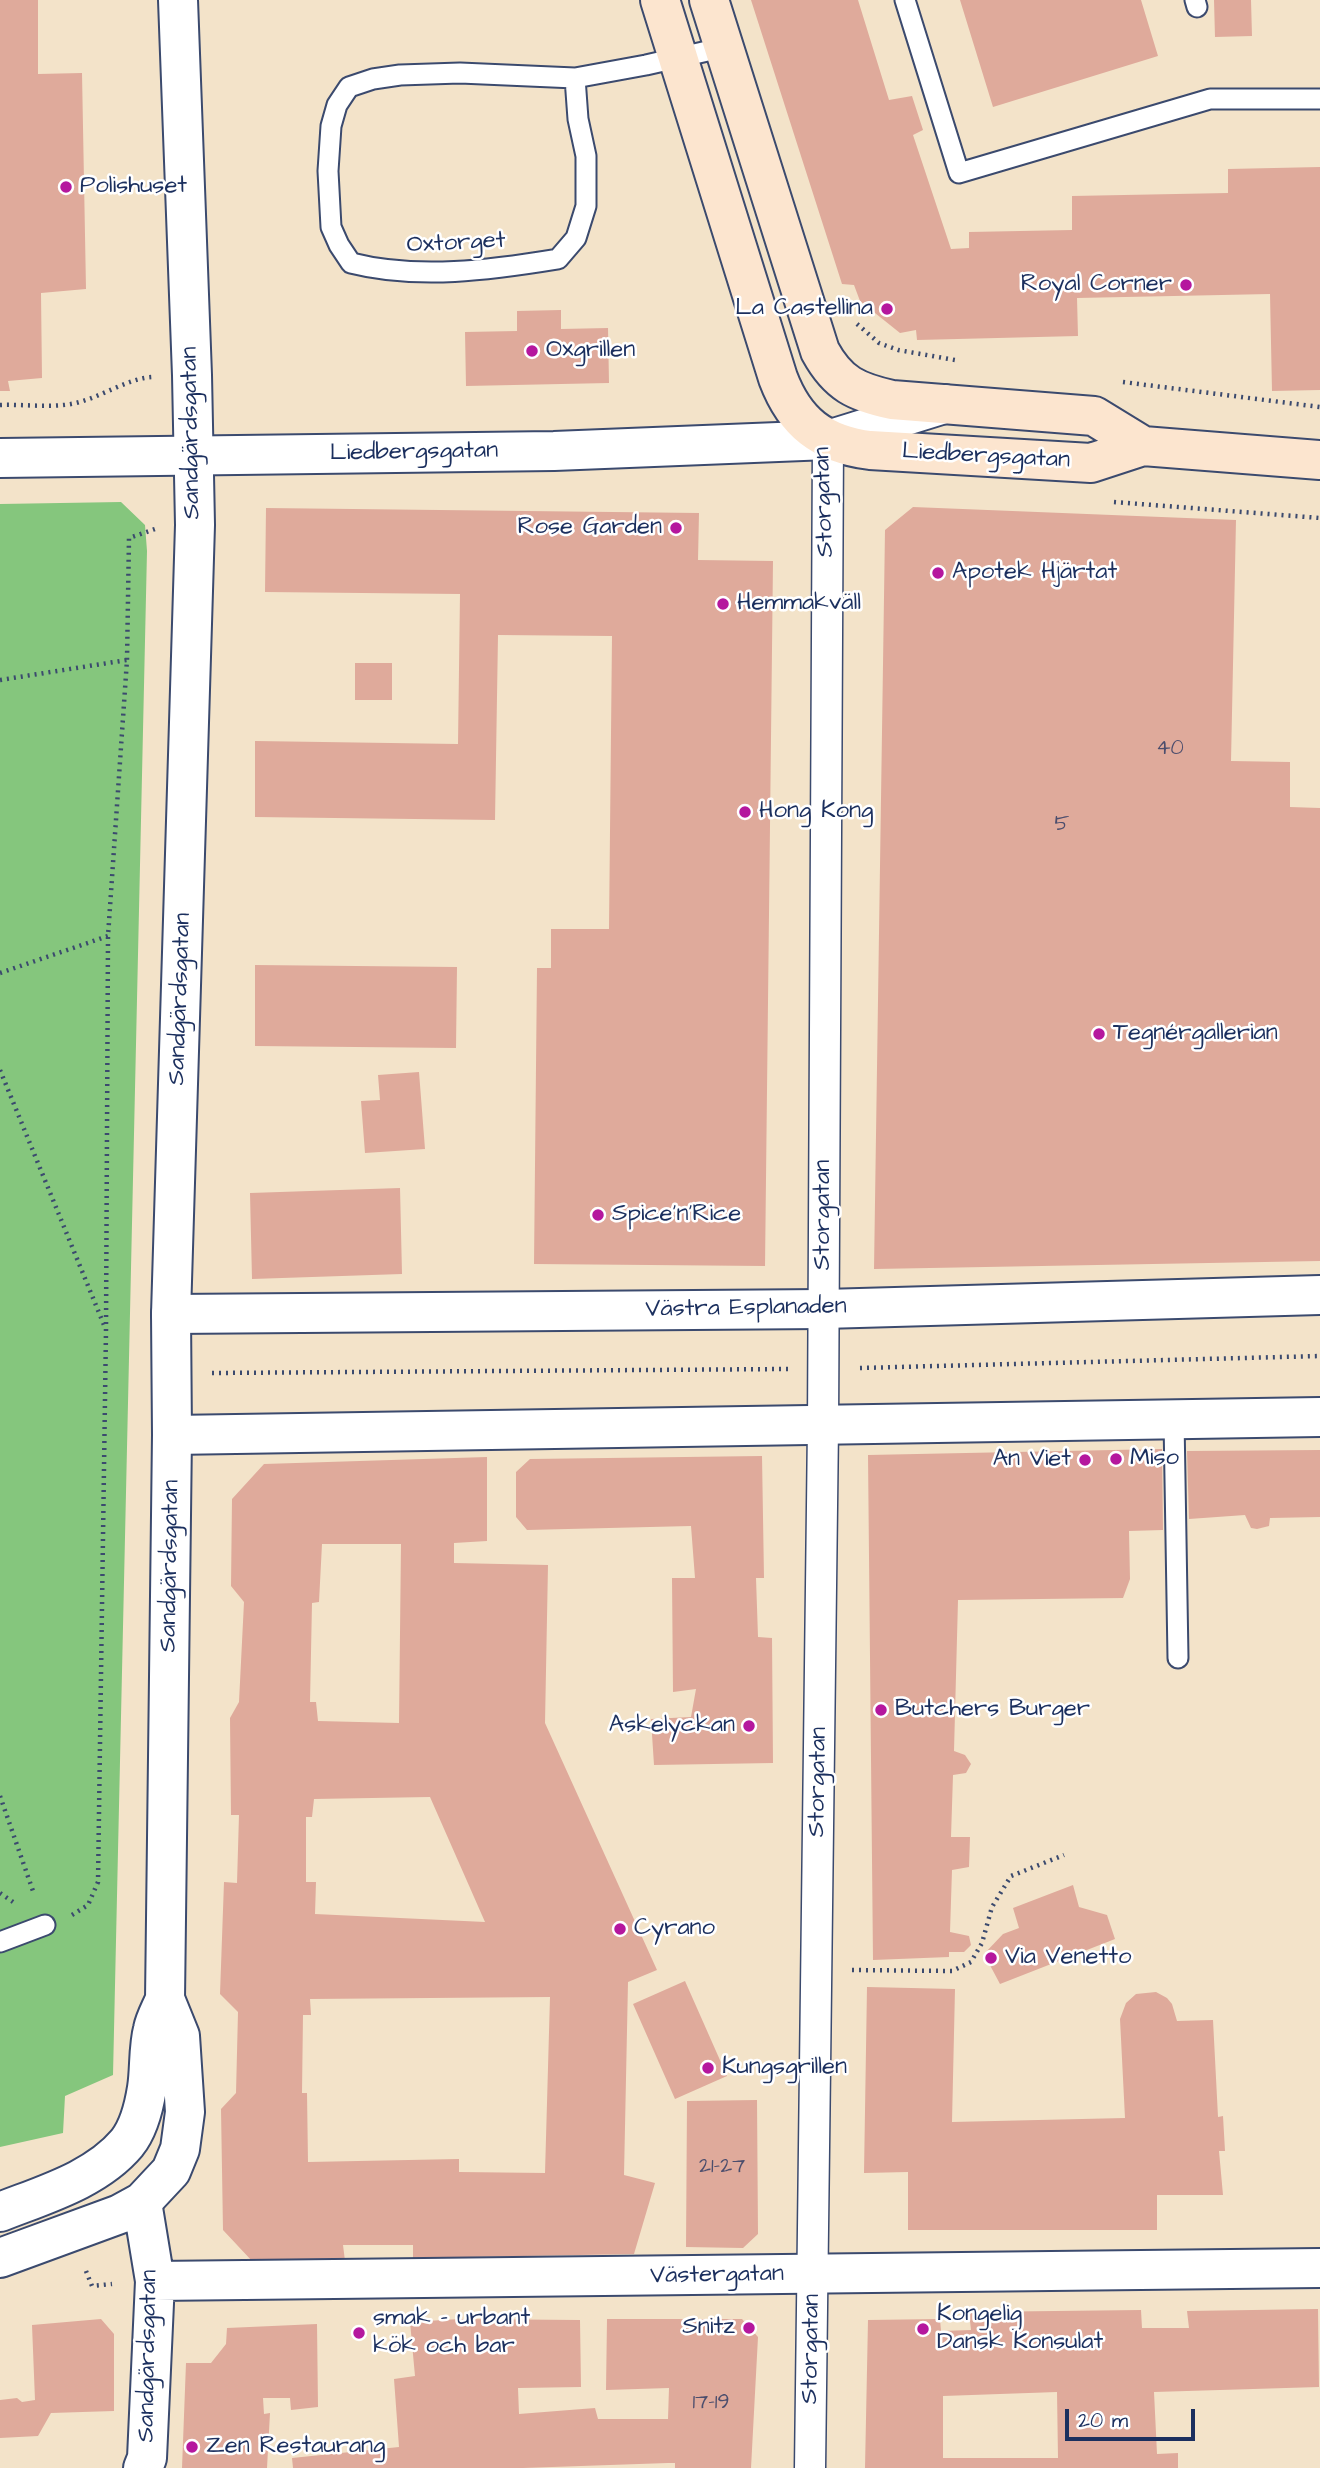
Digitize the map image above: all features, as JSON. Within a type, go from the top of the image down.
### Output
[{"type":"main road","name":"Storgatan","points":[[660,0],[782,390],[794,413],[828,440]]},
{"type":"main road","points":[[709,0],[725,47]]},
{"type":"main road","name":"Liedbergsgatan","points":[[725,47],[820,351],[834,372],[851,388],[892,400],[1094,416],[1143,446]]},
{"type":"main road","name":"Liedbergsgatan","points":[[828,440],[854,449],[1091,463],[1143,446],[1320,460]]},
{"type":"street","name":"Sandgärdsgatan","points":[[0,2212],[55,2191],[108,2161],[127,2142],[141,2117],[147,2087],[152,2029],[165,1999],[171,1314],[195,525],[192,375],[177,0]]},
{"type":"street","name":"Liedbergsgatan","points":[[0,458],[554,451],[828,440],[947,403]]},
{"type":"street","name":"Storgatan","points":[[810,2468],[824,1368],[828,440]]},
{"type":"street","name":"Västra Esplanaden","points":[[171,1314],[824,1309],[1320,1295]]},
{"type":"street","points":[[172,1435],[1320,1417]]},
{"type":"street","name":"Sandgärdsgatan","points":[[143,2468],[147,2458],[155,2281],[142,2202],[171,2171],[180,2148],[185,2112],[180,2036],[165,1999]]},
{"type":"street","points":[[0,2258],[120,2214],[142,2202],[108,2161]]},
{"type":"street","name":"Västergatan","points":[[155,2281],[1320,2267]]},
{"type":"lane","points":[[905,0],[959,173],[1210,99],[1320,99]]},
{"type":"lane","points":[[575,78],[725,47]]},
{"type":"lane","name":"Oxtorget","points":[[460,73],[575,78],[578,119],[586,156],[586,206],[576,238],[558,259],[467,271],[376,270],[351,263],[331,227],[328,171],[331,126],[337,105],[349,87],[373,79],[400,75],[460,73]]},
{"type":"lane","points":[[1174,1420],[1178,1658]]},
{"type":"lane","points":[[0,1942],[45,1925]]},
{"type":"path","points":[[0,405],[70,404],[111,392],[139,378],[192,375]]},
{"type":"path","points":[[0,1796],[45,1925],[74,1915],[88,1905],[98,1882],[106,1330],[108,936],[127,660],[130,538],[162,526],[195,525]]},
{"type":"path","points":[[0,680],[127,660]]},
{"type":"path","points":[[0,973],[108,936]]},
{"type":"path","points":[[0,1070],[106,1330]]},
{"type":"path","points":[[204,1373],[824,1368],[1320,1356]]},
{"type":"path","points":[[817,1970],[952,1971],[971,1962],[982,1944],[992,1907],[1011,1876],[1064,1855]]},
{"type":"green space","points":[[121,502],[145,525],[147,551],[113,2075],[65,2096],[63,2133],[0,2147],[0,504]]},
{"type":"building","points":[[0,0],[38,0],[38,74],[82,73],[86,289],[41,293],[42,378],[8,381],[10,391],[0,391]]},
{"type":"building","points":[[751,0],[858,0],[889,100],[912,96],[923,130],[913,135],[951,249],[969,248],[969,232],[1072,230],[1072,196],[1228,193],[1228,169],[1320,167],[1320,390],[1272,391],[1270,294],[1077,298],[1078,336],[917,340],[916,330],[900,333],[860,301],[854,285],[842,284]]},
{"type":"building","points":[[960,0],[1141,0],[1158,56],[993,107]]},
{"type":"building","points":[[1214,0],[1251,0],[1252,36],[1215,37]]},
{"type":"building","points":[[561,310],[561,329],[608,328],[609,383],[466,386],[465,332],[517,331],[517,311]]},
{"type":"building","name":"Tegnérgallerian","points":[[913,507],[1236,520],[1231,761],[1290,762],[1290,807],[1320,808],[1320,1261],[874,1269],[885,530]]},
{"type":"building","points":[[266,508],[699,513],[698,560],[773,561],[765,1266],[534,1264],[537,968],[551,968],[551,929],[609,929],[612,636],[498,635],[495,820],[255,817],[255,741],[458,744],[460,594],[265,592]]},
{"type":"building","points":[[355,663],[392,663],[392,700],[355,700]]},
{"type":"building","points":[[255,965],[457,967],[456,1048],[255,1046]]},
{"type":"building","points":[[419,1072],[425,1149],[365,1153],[361,1101],[380,1100],[378,1075]]},
{"type":"building","points":[[400,1188],[402,1274],[252,1279],[250,1193]]},
{"type":"building","points":[[1162,1449],[1163,1530],[1129,1531],[1130,1579],[1123,1598],[958,1600],[954,1751],[965,1755],[971,1764],[966,1773],[953,1775],[951,1837],[970,1837],[969,1867],[952,1870],[950,1932],[969,1936],[971,1945],[964,1952],[949,1952],[949,1957],[873,1960],[868,1455]]},
{"type":"building","points":[[1320,1450],[1320,1517],[1270,1518],[1269,1526],[1257,1529],[1251,1528],[1245,1515],[1189,1519],[1187,1451]]},
{"type":"building","points":[[762,1456],[764,1578],[756,1578],[758,1637],[772,1638],[773,1763],[654,1765],[651,1719],[691,1717],[696,1689],[673,1692],[672,1578],[695,1578],[691,1526],[527,1530],[516,1517],[516,1472],[530,1459]]},
{"type":"building","points":[[487,1457],[487,1541],[454,1543],[454,1563],[548,1565],[545,1723],[657,1970],[628,1982],[624,2175],[655,2183],[634,2254],[413,2258],[413,2245],[343,2245],[345,2261],[252,2261],[223,2230],[221,2109],[236,2093],[238,2012],[220,1994],[224,1882],[237,1883],[239,1815],[231,1815],[230,1718],[239,1702],[244,1602],[231,1586],[232,1499],[264,1464]],"holes":[[[322,1544],[401,1544],[399,1723],[318,1721],[316,1702],[310,1702],[312,1603],[319,1602]],[[430,1797],[485,1922],[315,1914],[316,1882],[306,1882],[306,1817],[312,1817],[314,1799]],[[550,1997],[545,2173],[459,2172],[459,2159],[308,2162],[307,2093],[302,2093],[303,2015],[311,2015],[310,1999]]]},
{"type":"building","points":[[1073,1885],[1079,1907],[1107,1915],[1115,1939],[1000,1984],[984,1954],[1003,1934],[1019,1928],[1013,1908]]},
{"type":"building","points":[[685,1981],[727,2076],[675,2099],[633,2004]]},
{"type":"building","points":[[867,1987],[955,1989],[952,2122],[1125,2118],[1120,2019],[1126,2003],[1136,1994],[1156,1992],[1172,2004],[1177,2021],[1213,2020],[1218,2117],[1223,2116],[1225,2151],[1219,2151],[1223,2195],[1157,2195],[1157,2230],[908,2230],[908,2172],[864,2173]]},
{"type":"building","points":[[757,2100],[758,2234],[743,2248],[686,2247],[687,2101]]},
{"type":"building","points":[[1318,2309],[1319,2387],[1154,2392],[1157,2454],[1178,2453],[1178,2468],[865,2468],[868,2320],[940,2319],[941,2331],[971,2330],[969,2312],[1141,2310],[1142,2328],[1189,2328],[1187,2311]],"holes":[[[1057,2392],[1058,2458],[943,2458],[943,2396]]]},
{"type":"building","points":[[101,2319],[114,2334],[114,2411],[51,2413],[38,2436],[0,2438],[0,2400],[35,2400],[32,2325]]},
{"type":"building","points":[[460,2319],[580,2320],[581,2387],[518,2388],[519,2414],[595,2408],[598,2419],[668,2419],[669,2388],[606,2390],[607,2319],[742,2319],[758,2337],[751,2468],[675,2468],[675,2463],[668,2463],[523,2468],[293,2468],[292,2458],[399,2447],[394,2379],[415,2376],[410,2322]]},
{"type":"building","points":[[317,2324],[318,2407],[291,2410],[290,2398],[263,2398],[264,2414],[270,2413],[267,2468],[182,2468],[186,2363],[211,2363],[226,2344],[227,2328]]},
{"type":"place","name":"Polishuset","points":[[66,187]]},
{"type":"place","name":"Royal Corner","points":[[1186,285]]},
{"type":"place","name":"La Castellina","points":[[887,309]]},
{"type":"place","name":"Oxgrillen","points":[[532,351]]},
{"type":"place","name":"Rose Garden","points":[[676,528]]},
{"type":"place","name":"Apotek Hjärtat","points":[[938,573]]},
{"type":"place","name":"Hemmakväll","points":[[723,604]]},
{"type":"place","name":"Hong Kong","points":[[745,812]]},
{"type":"place","name":"Tegnérgallerian","points":[[1099,1034]]},
{"type":"place","name":"Spice'n'Rice","points":[[598,1215]]},
{"type":"place","name":"Miso","points":[[1116,1459]]},
{"type":"place","name":"An Viet","points":[[1085,1460]]},
{"type":"place","name":"Butchers Burger","points":[[881,1710]]},
{"type":"place","name":"Askelyckan","points":[[749,1726]]},
{"type":"place","name":"Cyrano","points":[[620,1929]]},
{"type":"place","name":"Via Venetto","points":[[991,1958]]},
{"type":"place","name":"Kungsgrillen","points":[[708,2068]]},
{"type":"place","name":"Snitz","points":[[749,2328]]},
{"type":"place","name":"Kongelig Dansk Konsulat","points":[[923,2329]]},
{"type":"place","name":"smak – urbant kök och bar","points":[[359,2333]]},
{"type":"place","name":"Zen Restaurang","points":[[192,2447]]}]
